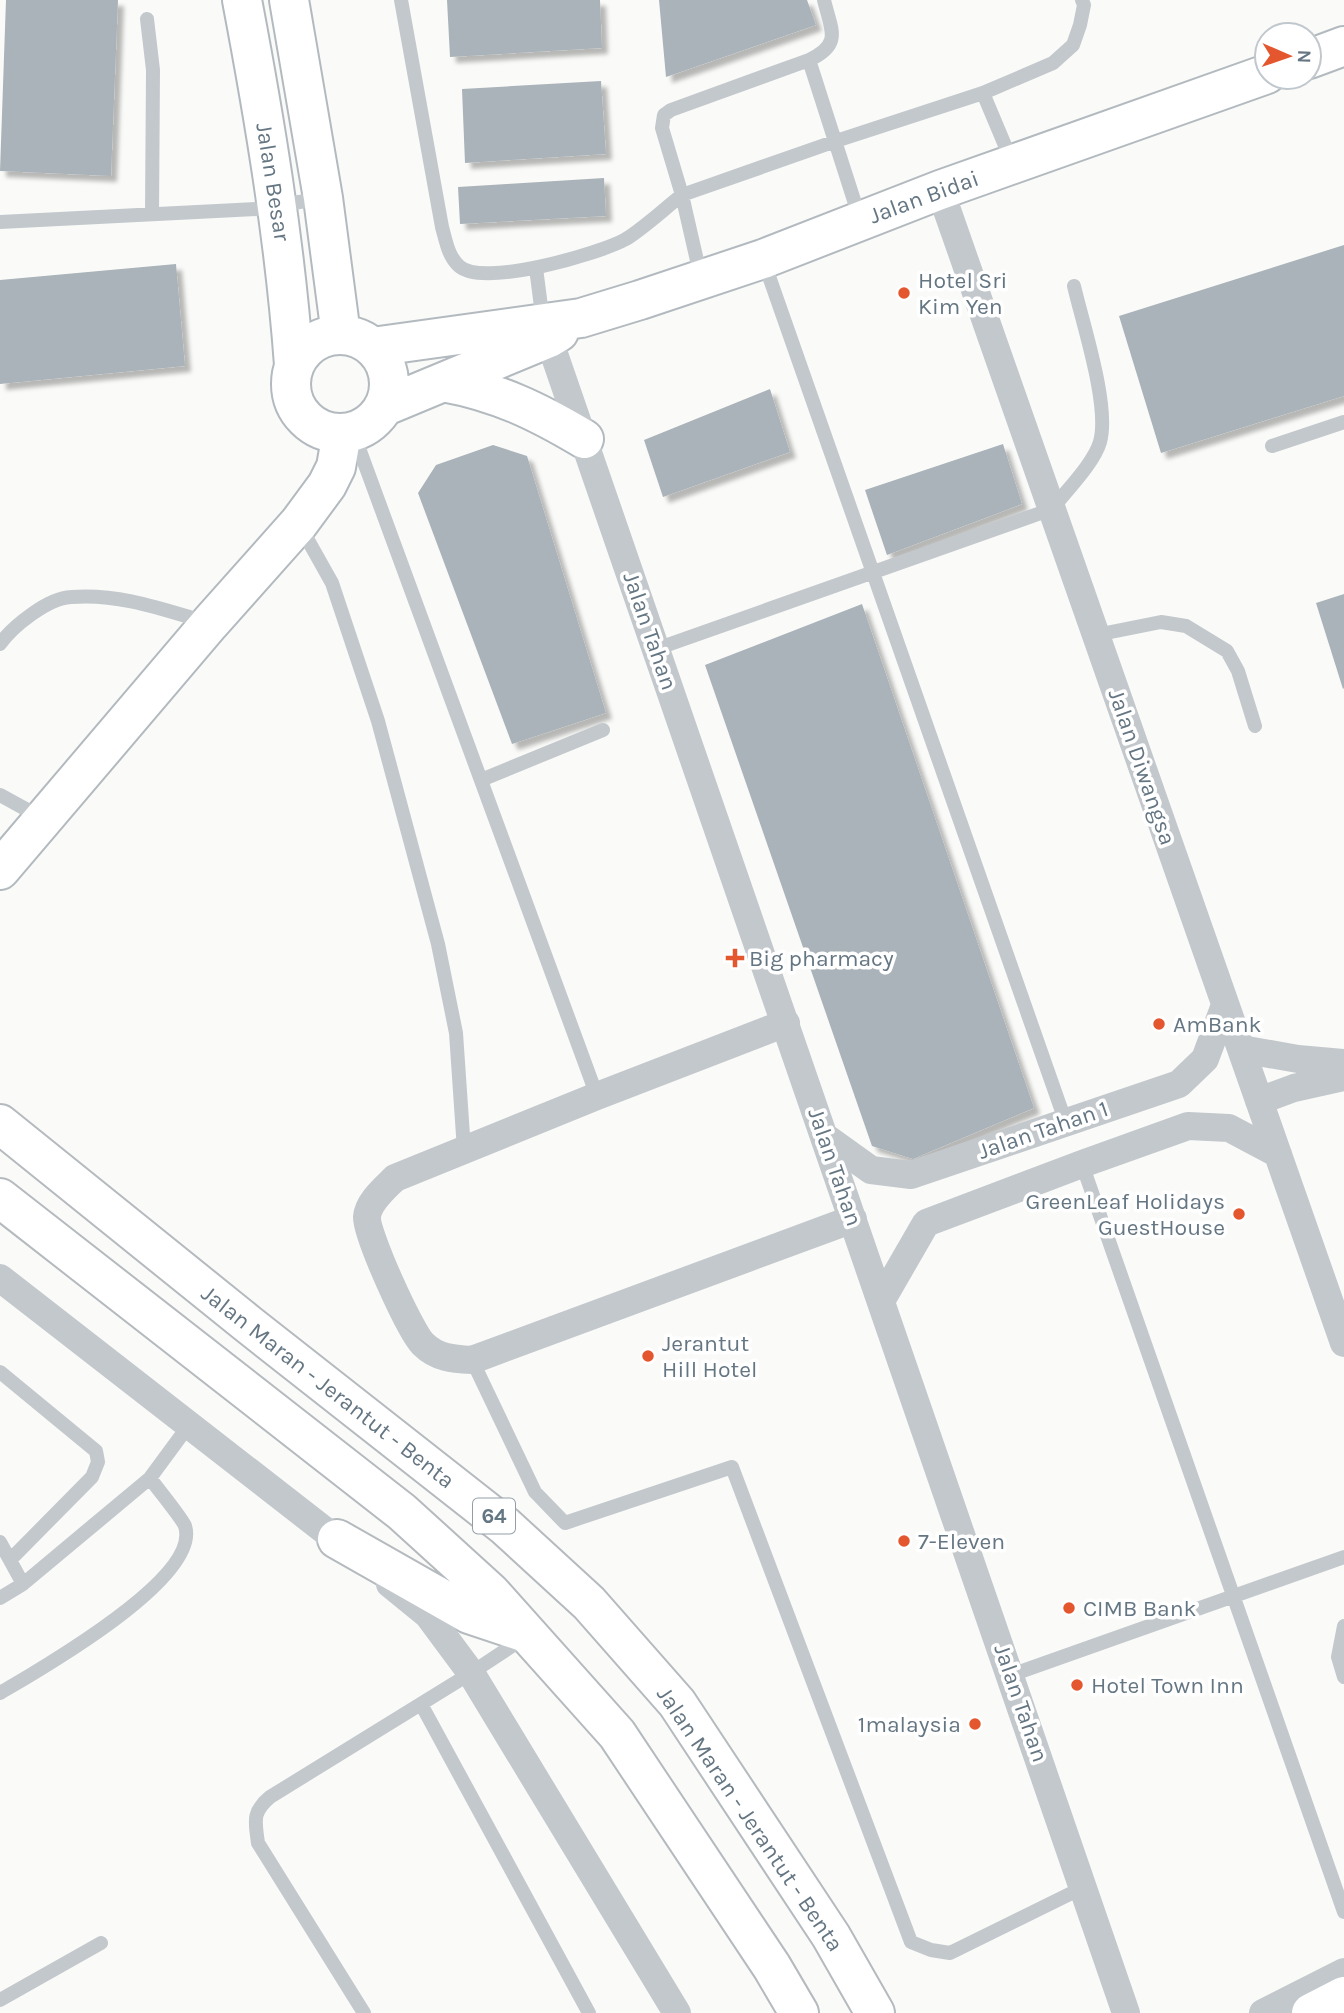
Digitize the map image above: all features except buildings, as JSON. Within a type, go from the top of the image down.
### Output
[{"type":"street","name":"Jalan Besar","points":[[242,0],[288,277],[295,365]]},
{"type":"street","name":"Jalan Besar","points":[[289,0],[323,198],[356,341]]},
{"type":"street","points":[[1323,54],[1344,46]]},
{"type":"street","name":"Jalan Bidai","points":[[546,330],[763,259],[940,190],[1253,79]]},
{"type":"street","name":"Jalan Diwangsa","points":[[940,190],[1344,1343]]},
{"type":"street","points":[[335,430],[299,412],[292,397],[291,381],[295,365],[313,342],[327,337],[356,341],[546,330]]},
{"type":"street","points":[[383,407],[443,382],[546,330]]},
{"type":"street","name":"Jalan Tahan","points":[[546,330],[1084,1887],[1130,2008]]},
{"type":"street","points":[[0,870],[306,513],[314,450],[335,430],[373,420],[383,407],[388,392],[388,375],[383,360],[356,341]]},
{"type":"street","points":[[443,382],[476,388],[510,399],[546,416],[584,439]]},
{"type":"street","name":"Jalan Tahan 1","points":[[825,1137],[871,1170],[911,1175],[1179,1084],[1205,1059],[1226,1005]]},
{"type":"street","points":[[786,1023],[395,1178],[378,1194],[367,1215],[370,1232],[409,1323],[422,1344],[441,1357],[472,1360],[853,1219]]},
{"type":"street","points":[[1241,1049],[1298,1059],[1344,1063]]},
{"type":"street","points":[[1259,1101],[1294,1088],[1344,1077]]},
{"type":"street","name":"Jalan Maran - Jerantut - Benta","points":[[0,1124],[248,1324],[505,1525],[589,1603],[677,1703],[831,1936],[875,2013]]},
{"type":"street","name":"Jalan Tahan 1","points":[[881,1301],[926,1223],[1082,1164],[1188,1126],[1229,1128],[1278,1154]]},
{"type":"street","name":"64","points":[[0,1198],[402,1513],[489,1592],[617,1734],[772,1967],[799,2013]]},
{"type":"street","points":[[0,1278],[337,1539],[428,1615],[471,1673],[677,2013]]},
{"type":"street","points":[[337,1539],[469,1614],[528,1634]]},
{"type":"street","points":[[1263,2013],[1344,1972]]},
{"type":"street","points":[[1311,2013],[1344,1996]]},
{"type":"lane","points":[[401,0],[442,227],[450,257],[461,269],[484,274],[536,268],[575,258],[625,239],[682,195],[983,93],[1053,63],[1073,45],[1080,25],[1084,5],[1082,0]]},
{"type":"lane","points":[[701,280],[682,195],[662,128],[664,115],[671,110],[823,54],[830,47],[832,36],[824,0]]},
{"type":"lane","points":[[147,19],[153,70],[152,214]]},
{"type":"lane","points":[[809,60],[860,221]]},
{"type":"lane","points":[[983,93],[1013,164]]},
{"type":"lane","points":[[0,222],[276,207],[323,198]]},
{"type":"lane","points":[[763,259],[1066,1123]]},
{"type":"lane","points":[[536,268],[546,330]]},
{"type":"lane","points":[[656,649],[1052,509],[1099,444],[1102,423],[1096,379],[1074,286]]},
{"type":"lane","points":[[1272,446],[1344,422]]},
{"type":"lane","points":[[335,430],[481,780],[597,1096]]},
{"type":"lane","points":[[306,513],[374,709],[431,918],[456,1033],[464,1150]]},
{"type":"lane","points":[[0,644],[9,632],[39,610],[69,597],[132,600],[210,623]]},
{"type":"lane","points":[[1096,635],[1161,622],[1186,626],[1227,651],[1238,671],[1255,726]]},
{"type":"lane","points":[[481,780],[603,730]]},
{"type":"lane","points":[[0,795],[44,819]]},
{"type":"lane","points":[[1082,1164],[1344,1912]]},
{"type":"lane","points":[[472,1360],[535,1492],[565,1524],[732,1467],[911,1942],[931,1950],[950,1953],[1084,1887]]},
{"type":"lane","points":[[0,1372],[96,1451],[98,1462],[92,1478],[10,1560]]},
{"type":"lane","points":[[0,1598],[23,1584],[150,1478],[189,1425]]},
{"type":"lane","points":[[0,1693],[104,1628],[146,1595],[177,1559],[185,1539],[185,1525],[150,1478]]},
{"type":"lane","points":[[0,1542],[23,1584]]},
{"type":"lane","points":[[1011,1675],[1344,1557]]},
{"type":"lane","points":[[1344,1626],[1338,1657],[1344,1677]]},
{"type":"lane","points":[[364,2013],[258,1843],[255,1821],[259,1807],[270,1797],[471,1673],[528,1634]]},
{"type":"lane","points":[[421,1704],[589,2013]]},
{"type":"lane","points":[[0,2000],[101,1943]]},
{"type":"place","name":"Hotel Sri Kim Yen","points":[[904,293]]},
{"type":"place","name":"Big pharmacy","points":[[735,958]]},
{"type":"place","name":"AmBank","points":[[1159,1024]]},
{"type":"place","name":"GreenLeaf Holidays GuestHouse","points":[[1239,1214]]},
{"type":"place","name":"Jerantut Hill Hotel","points":[[648,1356]]},
{"type":"place","name":"7-Eleven","points":[[904,1541]]},
{"type":"place","name":"CIMB Bank","points":[[1069,1608]]},
{"type":"place","name":"Hotel Town Inn","points":[[1077,1685]]},
{"type":"place","name":"1malaysia","points":[[975,1724]]}]
